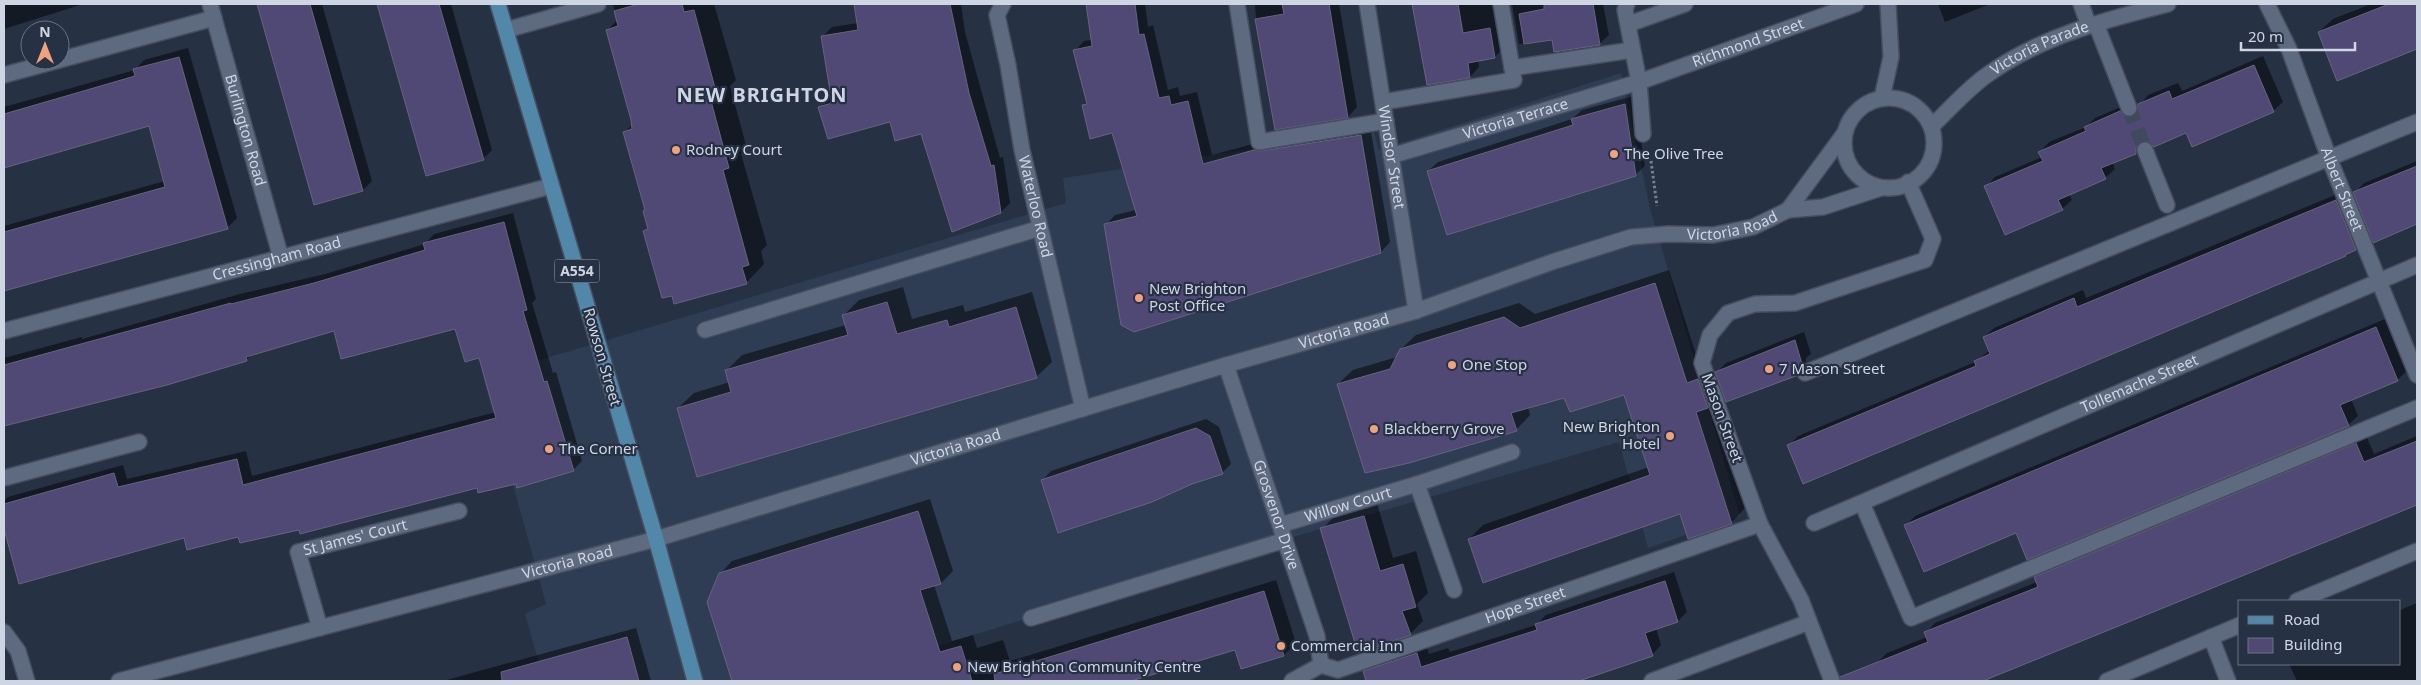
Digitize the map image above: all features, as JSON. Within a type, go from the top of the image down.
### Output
[{"type":"main road","name":"Rowson Street","points":[[498,4],[656,539],[695,681]]},
{"type":"street","points":[[506,30],[598,4]]},
{"type":"street","name":"Waterloo Road","points":[[1003,4],[996,15],[1008,65],[1022,150],[1083,409]]},
{"type":"street","points":[[1237,4],[1259,142],[1386,121]]},
{"type":"street","name":"Windsor Street","points":[[1367,4],[1416,311]]},
{"type":"street","points":[[1383,102],[1514,80],[1501,4]]},
{"type":"street","points":[[1627,4],[1625,10],[1639,82],[1643,134]]},
{"type":"street","points":[[1629,24],[1685,4]]},
{"type":"street","name":"Richmond Street","points":[[1639,82],[1856,4]]},
{"type":"street","points":[[1882,98],[1891,57],[1888,4]]},
{"type":"street","points":[[2081,4],[2093,25],[2129,108]]},
{"type":"street","name":"Victoria Parade","points":[[1931,127],[1986,75],[2042,42],[2093,25],[2168,4]]},
{"type":"street","name":"Albert Street","points":[[2267,4],[2290,48],[2329,158],[2417,375]]},
{"type":"street","points":[[4,76],[212,11]]},
{"type":"street","name":"Burlington Road","points":[[212,11],[281,258]]},
{"type":"street","points":[[1512,68],[1632,50]]},
{"type":"street","name":"Victoria Terrace","points":[[1391,156],[1639,82]]},
{"type":"street","points":[[1882,98],[1898,99],[1916,107],[1931,127],[1934,140],[1931,158],[1924,170],[1916,179],[1899,187],[1881,188],[1866,182],[1856,174],[1845,154],[1844,134],[1853,116],[1866,104],[1882,98]]},
{"type":"street","points":[[1805,373],[2417,122]]},
{"type":"street","name":"Victoria Road","points":[[1788,210],[1813,179],[1844,134]]},
{"type":"street","points":[[2145,150],[2167,205]]},
{"type":"street","name":"Mason Street","points":[[1832,681],[1801,600],[1760,524],[1702,363],[1710,336],[1728,313],[1755,304],[1796,303],[1925,260],[1933,239],[1908,182]]},
{"type":"street","name":"Cressingham Road","points":[[4,331],[551,186]]},
{"type":"street","name":"Victoria Road","points":[[119,681],[656,539],[1226,365],[1416,311],[1552,262],[1631,238],[1660,234],[1713,235],[1753,227],[1788,210],[1823,206],[1881,188]]},
{"type":"street","points":[[705,330],[1040,228]]},
{"type":"street","name":"Tollemache Street","points":[[1814,522],[2417,265]]},
{"type":"street","name":"Grosvenor Drive","points":[[1226,365],[1317,636],[1321,665]]},
{"type":"street","points":[[1862,503],[1911,618],[2417,408]]},
{"type":"street","points":[[4,478],[139,442]]},
{"type":"street","name":"Willow Court","points":[[1280,525],[1417,484],[1512,452]]},
{"type":"street","points":[[1417,484],[1454,590]]},
{"type":"street","name":"St James' Court","points":[[320,628],[298,552],[459,511]]},
{"type":"street","name":"Hope Street","points":[[1321,665],[1338,670],[1760,524]]},
{"type":"street","points":[[1030,618],[1285,540]]},
{"type":"street","points":[[2299,600],[2417,551]]},
{"type":"street","points":[[1652,681],[1809,622]]},
{"type":"street","points":[[2107,681],[2238,626]]},
{"type":"street","points":[[4,632],[18,652],[27,681]]},
{"type":"street","points":[[2211,637],[2228,681]]},
{"type":"street","points":[[1292,681],[1321,665]]},
{"type":"path","points":[[1643,134],[1654,173],[1660,234]]},
{"type":"shaded area","points":[[1621,73],[1650,208],[1740,516],[1648,548],[1619,442],[1255,548],[938,646],[885,664],[892,681],[544,681],[525,614],[546,604],[483,377],[1066,203],[1063,178],[1374,130],[1378,150]]},
{"type":"building","points":[[257,4],[310,4],[363,191],[314,205]]},
{"type":"building","points":[[377,4],[439,4],[484,160],[426,176]]},
{"type":"building","name":"Rodney Court","points":[[639,4],[682,4],[684,12],[694,10],[718,99],[711,101],[729,168],[723,170],[749,265],[742,267],[747,284],[674,304],[672,296],[662,298],[643,231],[648,229],[643,211],[645,210],[623,132],[632,129],[631,120],[606,30],[618,26],[614,11]]},
{"type":"building","points":[[854,4],[950,4],[969,93],[991,166],[994,165],[1001,213],[952,232],[921,134],[895,141],[890,122],[828,139],[818,107],[832,103],[821,36],[858,30]]},
{"type":"building","points":[[1086,4],[1135,4],[1139,35],[1144,34],[1159,98],[1169,96],[1171,105],[1188,101],[1203,164],[1254,150],[1261,151],[1361,135],[1381,253],[1134,332],[1121,325],[1104,224],[1137,216],[1112,133],[1090,139],[1082,105],[1087,104],[1073,50],[1092,46]]},
{"type":"building","points":[[1282,4],[1329,4],[1348,118],[1275,130],[1255,19],[1284,14]]},
{"type":"building","points":[[1412,4],[1458,4],[1463,33],[1490,28],[1495,58],[1468,63],[1470,78],[1427,85]]},
{"type":"building","points":[[1544,4],[1593,4],[1600,45],[1554,52],[1552,40],[1524,44],[1519,14],[1544,9]]},
{"type":"building","points":[[2389,4],[2417,4],[2417,49],[2337,81],[2318,32]]},
{"type":"building","points":[[179,57],[228,229],[4,291],[4,232],[165,187],[149,126],[4,168],[4,114],[135,76],[133,69]]},
{"type":"building","points":[[2254,65],[2274,112],[2192,147],[2186,133],[2154,147],[2147,141],[2141,142],[2136,148],[2136,154],[2101,168],[2106,179],[2058,200],[2063,210],[2005,235],[1984,186],[2043,161],[2038,152],[2086,131],[2084,127],[2120,111],[2124,116],[2132,117],[2137,113],[2138,104],[2169,91],[2172,99]]},
{"type":"building","points":[[1625,104],[1636,176],[1447,235],[1427,171],[1573,125],[1571,119]]},
{"type":"building","points":[[2417,166],[2417,224],[2373,243],[2353,192]]},
{"type":"building","points":[[2336,200],[2356,250],[2346,256],[1803,484],[1787,445],[1976,366],[1974,361],[1990,354],[1983,337],[2074,298],[2077,307]]},
{"type":"building","points":[[504,222],[527,310],[523,311],[544,382],[547,381],[574,471],[517,488],[516,484],[478,493],[477,488],[300,534],[299,530],[240,543],[238,537],[187,550],[184,538],[19,584],[4,529],[4,504],[114,473],[118,487],[237,459],[243,485],[496,418],[479,358],[465,362],[455,329],[341,359],[334,331],[246,357],[247,361],[167,385],[4,426],[4,365],[231,303],[314,283],[425,250],[423,243]]},
{"type":"building","points":[[1655,283],[1687,383],[1698,379],[1708,408],[1696,412],[1732,524],[1688,539],[1680,514],[1483,583],[1468,539],[1650,475],[1624,395],[1570,412],[1564,398],[1511,413],[1517,431],[1409,463],[1365,473],[1337,384],[1390,369],[1400,349],[1504,317],[1520,328]]},
{"type":"building","points":[[887,302],[897,334],[947,320],[949,327],[1016,307],[1037,378],[697,477],[677,408],[731,392],[725,370],[848,335],[842,315]]},
{"type":"building","points":[[2376,327],[2398,381],[2340,405],[2349,426],[2027,560],[2016,533],[1924,572],[1904,525]]},
{"type":"building","name":"7 Mason Street","points":[[1795,340],[1802,364],[1797,368],[1796,376],[1726,402],[1715,372]]},
{"type":"building","points":[[1196,428],[1210,436],[1223,474],[1192,484],[1152,502],[1058,533],[1041,480]]},
{"type":"building","points":[[2417,441],[2417,505],[1983,681],[1841,681],[1840,677],[1928,642],[1924,632],[2038,587],[2034,577],[2356,443],[2364,462]]},
{"type":"building","points":[[918,511],[941,584],[920,590],[940,652],[961,646],[972,681],[732,681],[707,602],[719,573]]},
{"type":"building","points":[[1364,516],[1380,571],[1403,564],[1416,607],[1402,611],[1411,635],[1358,653],[1320,528]]},
{"type":"building","points":[[1665,581],[1678,622],[1645,633],[1653,656],[1579,681],[1366,681],[1363,671],[1417,653],[1421,667],[1537,630],[1535,624]]},
{"type":"building","points":[[1264,591],[1284,656],[1241,669],[1235,650],[1131,681],[995,681],[994,674]]},
{"type":"building","points":[[627,637],[639,681],[502,681],[501,672]]},
{"type":"tunnel","points":[[2129,108],[2145,150]]},
{"type":"place","name":"Rodney Court","points":[[676,150]]},
{"type":"place","name":"The Olive Tree","points":[[1614,154]]},
{"type":"place","name":"New Brighton Post Office","points":[[1139,298]]},
{"type":"place","name":"One Stop","points":[[1452,365]]},
{"type":"place","name":"7 Mason Street","points":[[1769,369]]},
{"type":"place","name":"Blackberry Grove","points":[[1374,429]]},
{"type":"place","name":"New Brighton Hotel","points":[[1670,436]]},
{"type":"place","name":"The Corner","points":[[549,449]]},
{"type":"place","name":"Commercial Inn","points":[[1281,646]]},
{"type":"place","name":"New Brighton Community Centre","points":[[957,667]]},
{"type":"district","name":"NEW BRIGHTON","points":[[762,95]]}]
